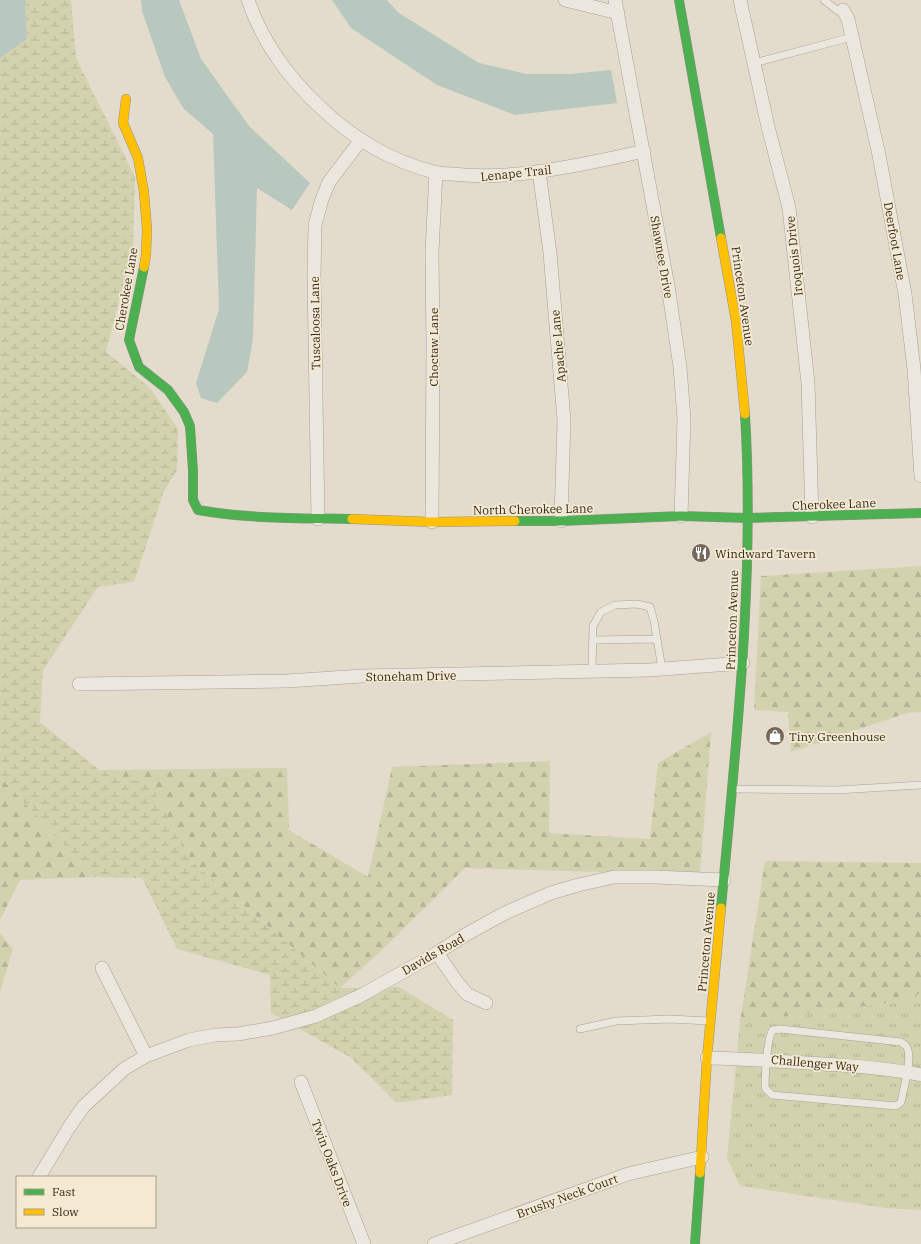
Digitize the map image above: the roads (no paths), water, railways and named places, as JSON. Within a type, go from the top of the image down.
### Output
[{"type":"main road","name":"Princeton Avenue","points":[[679,0],[736,321],[743,390],[748,467],[748,518],[743,663],[711,1021],[695,1244]]},
{"type":"main road","name":"Cherokee Lane","points":[[126,99],[123,123],[138,158],[144,192],[147,228],[146,256],[129,340],[140,367],[168,390],[184,412],[190,426],[193,470],[193,500],[198,510],[214,513],[318,519]]},
{"type":"main road","name":"Cherokee Lane","points":[[748,518],[921,514]]},
{"type":"main road","name":"North Cherokee Lane","points":[[318,519],[432,522],[561,521],[681,516],[748,518]]},
{"type":"street","name":"Lenape Trail","points":[[248,0],[255,19],[275,54],[302,91],[337,123],[361,140],[402,161],[436,172],[474,177],[496,177],[583,165],[644,152]]},
{"type":"street","points":[[565,0],[618,13]]},
{"type":"street","name":"Shawnee Drive","points":[[615,0],[668,286],[680,367],[684,419],[681,516]]},
{"type":"street","name":"Iroquois Drive","points":[[740,0],[768,128],[789,208],[808,384],[812,517]]},
{"type":"street","name":"Deerfoot Lane","points":[[840,11],[848,19],[879,155],[905,294],[914,369],[921,476]]},
{"type":"street","name":"Tuscaloosa Lane","points":[[318,519],[314,276],[315,225],[322,199],[329,182],[361,140]]},
{"type":"street","name":"Apache Lane","points":[[539,171],[550,253],[564,420],[561,521]]},
{"type":"street","name":"Choctaw Lane","points":[[432,522],[432,252],[436,172]]},
{"type":"street","name":"Stoneham Drive","points":[[79,684],[287,681],[362,676],[592,672],[743,663]]},
{"type":"street","name":"Davids Road","points":[[146,1056],[189,1040],[215,1035],[238,1034],[273,1028],[316,1016],[360,996],[505,913],[551,893],[614,877],[724,880]]},
{"type":"street","points":[[437,953],[467,994],[486,1004]]},
{"type":"street","points":[[40,1176],[83,1107],[124,1069],[146,1056],[102,968]]},
{"type":"street","name":"Challenger Way","points":[[708,1058],[766,1059],[907,1072],[921,1075]]},
{"type":"street","name":"Twin Oaks Drive","points":[[301,1082],[364,1244]]},
{"type":"street","name":"Brushy Neck Court","points":[[434,1244],[628,1174],[702,1157]]},
{"type":"lane","points":[[824,0],[840,11]]},
{"type":"lane","points":[[754,63],[852,37]]},
{"type":"lane","points":[[592,672],[593,626],[601,612],[615,606],[637,604],[650,608],[654,621],[662,669]]},
{"type":"lane","points":[[593,640],[657,639]]},
{"type":"lane","points":[[732,789],[837,790],[921,785]]},
{"type":"lane","points":[[580,1030],[616,1021],[670,1019],[711,1021]]},
{"type":"lane","points":[[780,1029],[901,1042],[906,1046],[908,1052],[907,1072],[901,1102],[896,1106],[772,1095],[765,1088],[766,1059],[770,1034],[773,1030],[780,1029]]},
{"type":"place","name":"Windward Tavern","points":[[701,553]]},
{"type":"place","name":"Tiny Greenhouse","points":[[775,736]]}]
